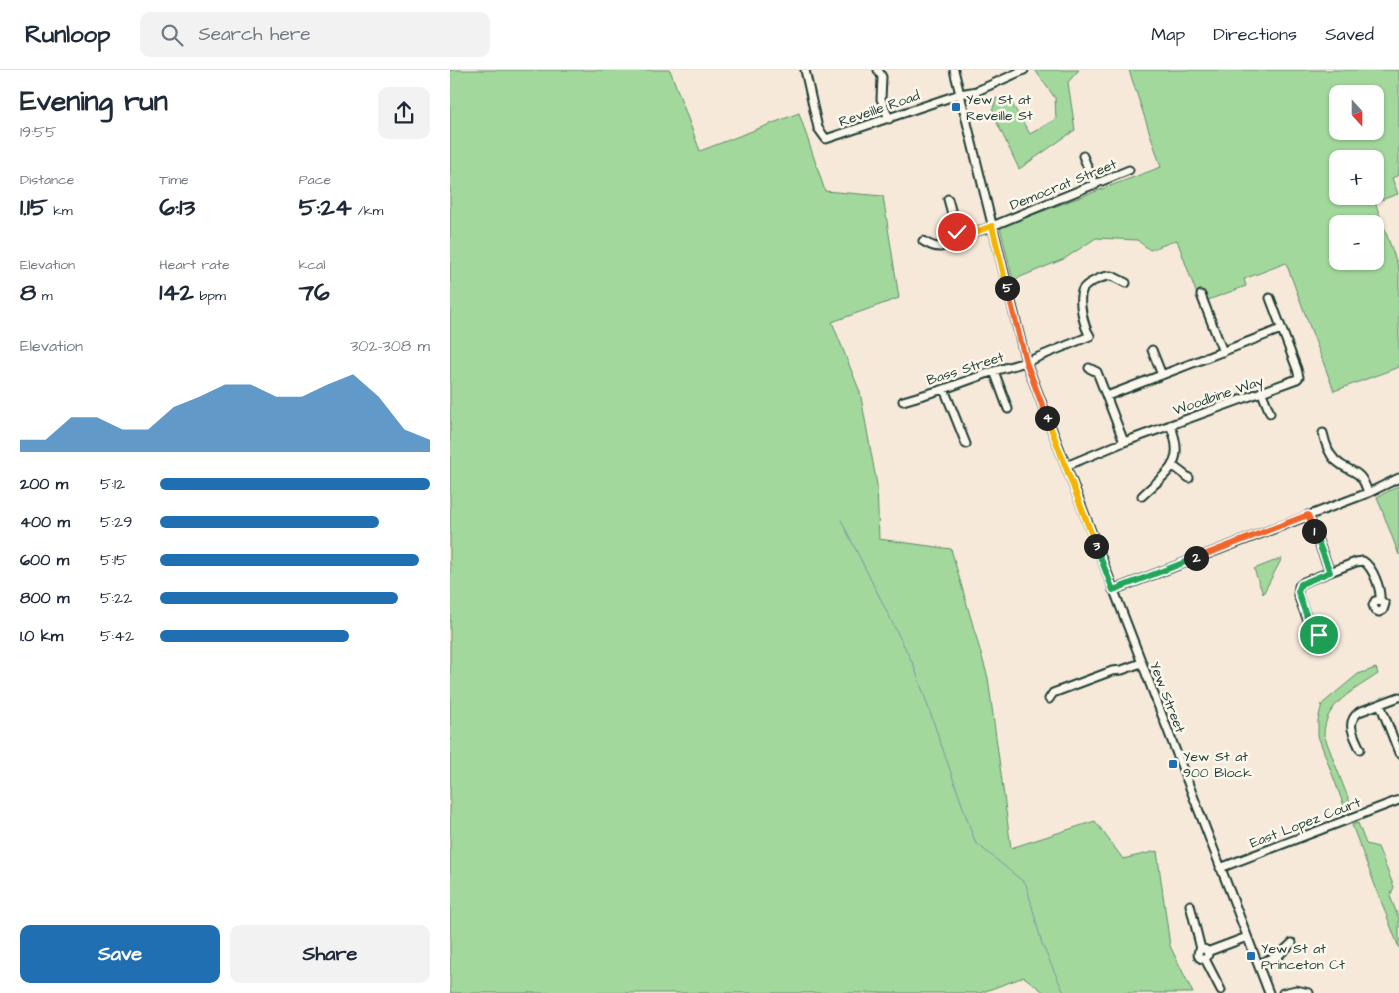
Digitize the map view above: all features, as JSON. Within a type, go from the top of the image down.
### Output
[{"type":"street","name":"Reveille Road","points":[[805,70],[818,128],[826,140],[960,94],[976,91],[1024,70]]},
{"type":"street","points":[[878,70],[882,77],[882,99],[889,119]]},
{"type":"street","name":"Yew Street","points":[[954,70],[1026,362],[1269,993]]},
{"type":"street","points":[[1084,156],[1095,185]]},
{"type":"street","name":"Democrat Street","points":[[924,241],[936,248],[942,247],[961,237],[1129,170]]},
{"type":"street","points":[[948,199],[957,232],[961,237]]},
{"type":"street","name":"Bass Street","points":[[903,401],[1026,362],[1090,336],[1087,332],[1082,307],[1082,291],[1085,287],[1108,276],[1126,283]]},
{"type":"street","points":[[1201,295],[1223,352]]},
{"type":"street","name":"Woodbine Way","points":[[1066,466],[1170,425],[1294,382],[1299,377],[1297,369],[1270,298]]},
{"type":"street","points":[[1107,396],[1281,329]]},
{"type":"street","points":[[1152,350],[1162,375]]},
{"type":"street","points":[[1090,368],[1097,372],[1124,442]]},
{"type":"street","points":[[994,371],[1008,409]]},
{"type":"street","points":[[944,389],[966,444]]},
{"type":"street","points":[[1262,393],[1270,413]]},
{"type":"street","points":[[1142,496],[1172,465],[1178,451],[1170,425]]},
{"type":"street","points":[[1323,434],[1333,458],[1360,474],[1368,493]]},
{"type":"street","points":[[1172,465],[1189,478]]},
{"type":"street","points":[[1113,590],[1368,493],[1399,478]]},
{"type":"street","points":[[1308,515],[1330,572]]},
{"type":"street","points":[[1313,634],[1298,595],[1298,589],[1304,582],[1356,562],[1364,562],[1369,566],[1380,594],[1380,600]]},
{"type":"street","points":[[1049,699],[1054,693],[1112,671],[1122,670],[1141,663]]},
{"type":"street","points":[[1360,749],[1351,728],[1353,716],[1399,697]]},
{"type":"street","points":[[1380,704],[1399,753]]},
{"type":"street","name":"East Lopez Court","points":[[1220,868],[1399,800]]},
{"type":"street","points":[[1190,905],[1204,953],[1221,990]]},
{"type":"street","points":[[1204,953],[1247,937]]},
{"type":"street","points":[[1258,964],[1278,956],[1292,943]]},
{"type":"street","points":[[1283,993],[1296,990],[1309,993]]},
{"type":"green space","points":[[450,70],[670,70],[700,151],[799,113],[825,191],[883,196],[899,298],[832,322],[860,392],[877,485],[879,539],[951,549],[988,678],[1011,848],[1095,821],[1123,859],[1157,851],[1170,946],[1193,993],[1045,993],[1024,977],[980,993],[450,993]]},
{"type":"green space","points":[[1035,70],[1079,70],[1068,82],[1075,130],[1019,169],[992,112],[996,98],[1012,104],[1030,134],[1056,119],[1055,98]]},
{"type":"green space","points":[[1129,70],[1399,70],[1399,175],[1392,178],[1398,194],[1384,199],[1384,150],[1329,150],[1329,205],[1376,205],[1380,215],[1329,215],[1329,270],[1384,270],[1384,227],[1399,269],[1399,367],[1334,391],[1286,263],[1244,279],[1246,286],[1200,303],[1177,240],[1150,250],[1137,240],[1096,238],[1064,259],[1013,280],[1000,227],[1161,167]]},
{"type":"green space","points":[[1399,486],[1399,555],[1377,497]]},
{"type":"green space","points":[[1282,558],[1263,594],[1254,569]]},
{"type":"green space","points":[[1376,668],[1378,674],[1342,698],[1329,714],[1325,724],[1324,735],[1353,811],[1347,814],[1318,736],[1318,720],[1322,704],[1358,674]]},
{"type":"green space","points":[[1358,823],[1366,844],[1378,847],[1394,887],[1390,896],[1399,919],[1399,948],[1352,825]]},
{"type":"waterway","points":[[841,520],[914,666],[975,842],[1026,884],[1042,944],[1064,993]]},
{"type":"place","name":"Yew St at Reveille St","points":[[956,107]]},
{"type":"place","name":"Yew St at 900 Block","points":[[1173,764]]},
{"type":"place","name":"Yew St at Princeton Ct","points":[[1251,956]]},
{"type":"route","points":[[957,232],[961,237],[992,226],[1026,362],[1113,590],[1308,515],[1330,572],[1301,584],[1298,589],[1298,595],[1313,634],[1319,635]]}]
